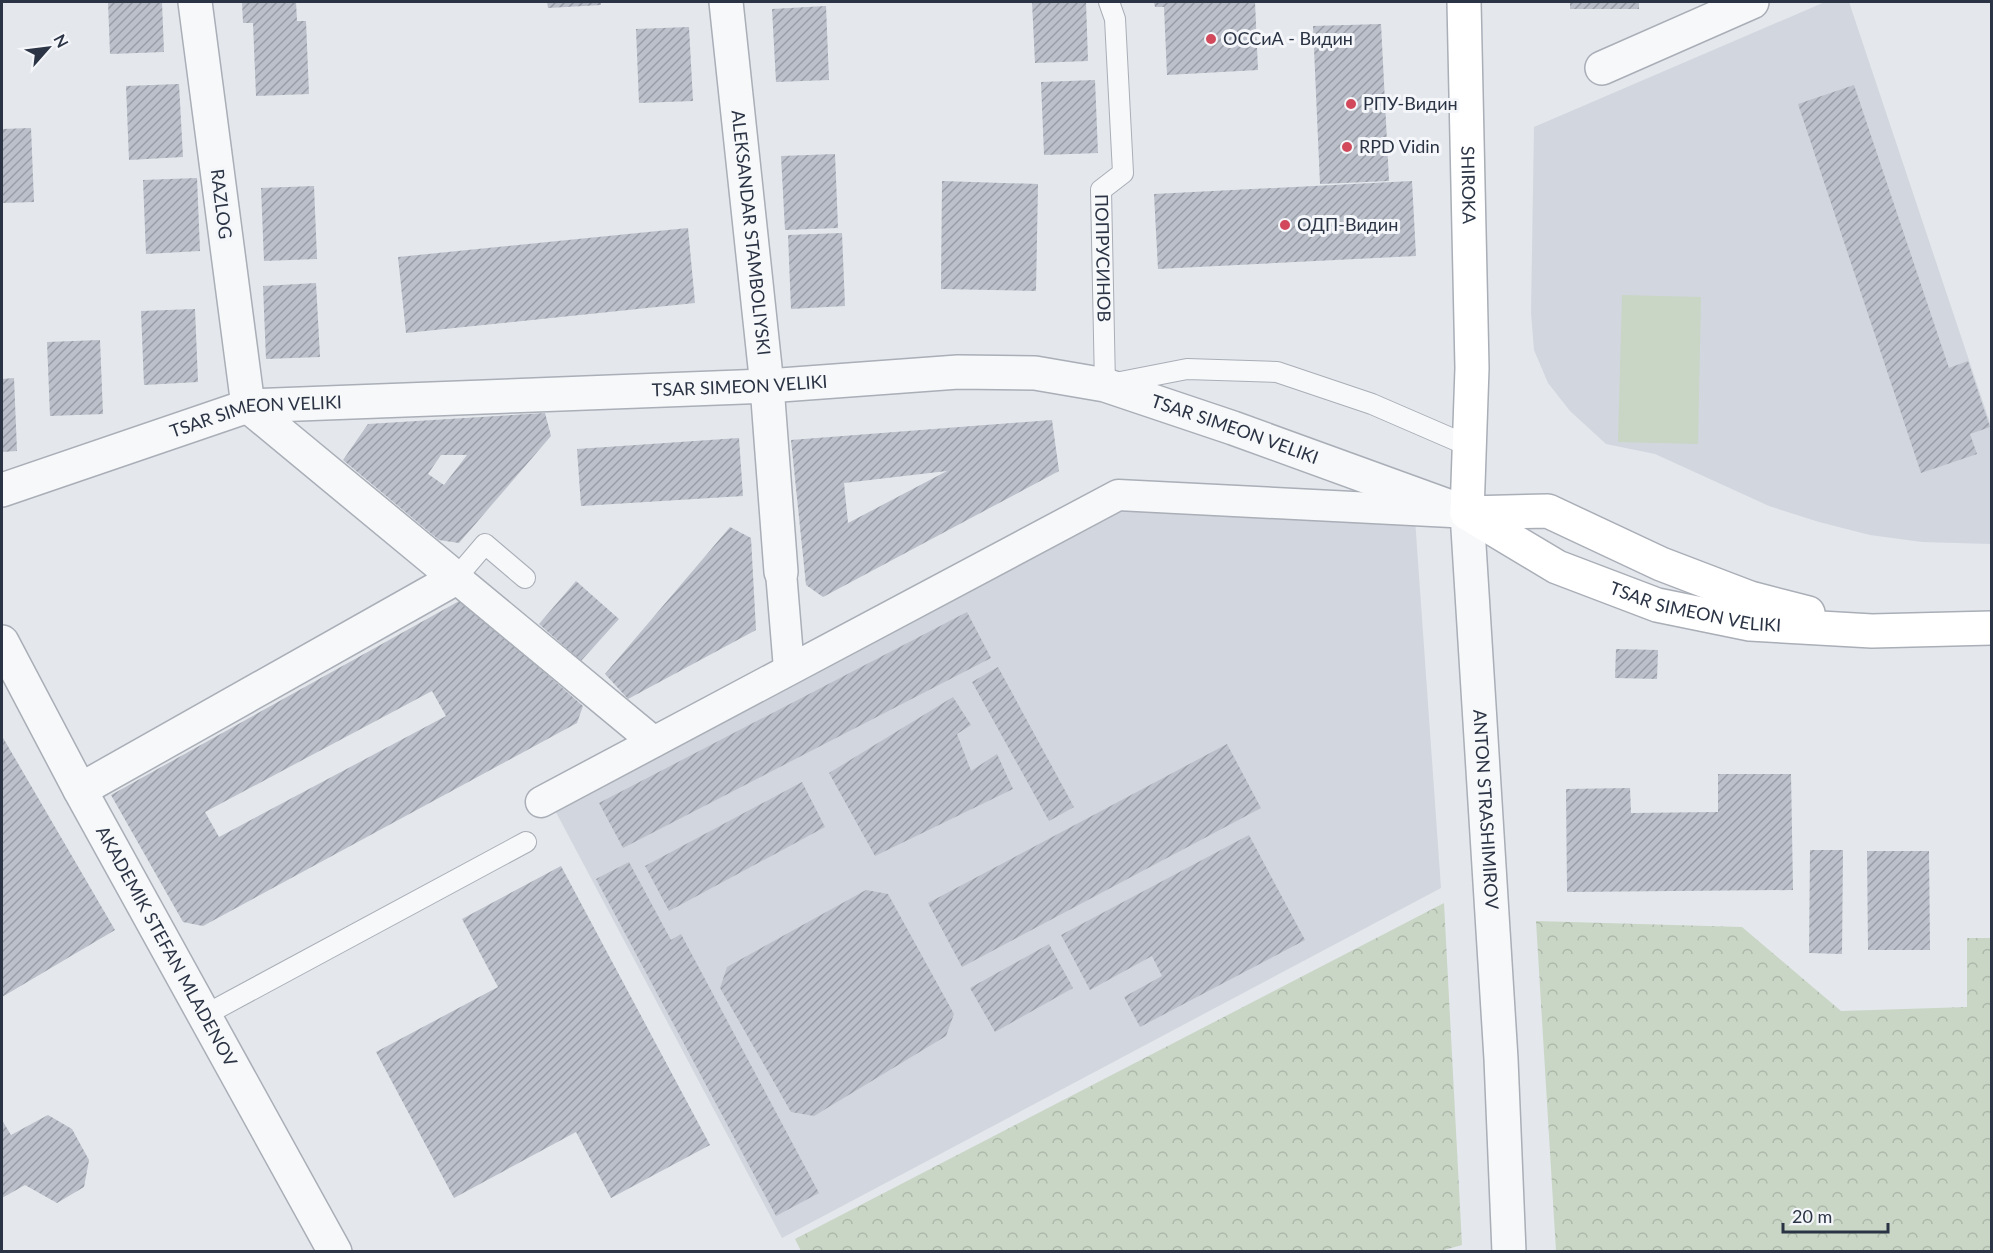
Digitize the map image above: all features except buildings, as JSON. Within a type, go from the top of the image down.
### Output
[{"type":"main road","name":"SHIROKA","points":[[1464,2],[1472,368]]},
{"type":"main road","name":"ANTON STRASHIMIROV","points":[[1467,513],[1472,368]]},
{"type":"main road","name":"TSAR SIMEON VELIKI","points":[[1467,513],[1548,511],[1661,564],[1750,598],[1872,631]]},
{"type":"main road","name":"TSAR SIMEON VELIKI","points":[[1467,513],[1557,567],[1657,605],[1750,624],[1872,631],[1992,628]]},
{"type":"street","name":"RAZLOG","points":[[195,2],[248,406]]},
{"type":"street","name":"ALEKSANDAR STAMBOLIYSKI","points":[[726,2],[766,386],[781,572]]},
{"type":"street","points":[[1602,68],[1752,2]]},
{"type":"street","name":"TSAR SIMEON VELIKI","points":[[2,490],[248,406],[766,386],[958,372],[1035,373],[1105,385],[1233,428],[1467,513]]},
{"type":"street","points":[[248,406],[654,742]]},
{"type":"street","points":[[541,802],[1118,495],[1467,513]]},
{"type":"street","name":"ANTON STRASHIMIROV","points":[[1467,513],[1501,1059],[1509,1251]]},
{"type":"street","points":[[781,572],[789,669]]},
{"type":"street","points":[[80,790],[456,578]]},
{"type":"street","name":"AKADEMIK STEFAN MLADENOV","points":[[2,642],[80,790],[335,1251]]},
{"type":"lane","name":"ПОПРУСИНОВ","points":[[1105,385],[1101,190],[1124,173],[1115,19],[1109,2]]},
{"type":"lane","points":[[1105,385],[1187,369],[1277,372],[1372,404],[1469,446]]},
{"type":"lane","points":[[456,578],[485,544],[525,578]]},
{"type":"lane","points":[[205,1015],[526,842]]},
{"type":"shaded area","points":[[1825,2],[1849,2],[1991,426],[1991,544],[1922,542],[1870,535],[1819,522],[1769,506],[1655,454],[1606,444],[1570,411],[1548,383],[1534,350],[1531,313],[1534,127]]},
{"type":"shaded area","points":[[1106,498],[1415,519],[1441,888],[782,1238],[550,801]]},
{"type":"green space","points":[[1622,295],[1701,297],[1698,444],[1618,442]]},
{"type":"green space","points":[[1444,903],[1462,1245],[1437,1252],[801,1251],[795,1239]]},
{"type":"green space","points":[[1536,921],[1742,927],[1841,1011],[1967,1007],[1967,938],[1991,938],[1991,1251],[1556,1251]]},
{"type":"place","name":"ОССиА - Видин","points":[[1211,39]]},
{"type":"place","name":"РПУ-Видин","points":[[1351,104]]},
{"type":"place","name":"RPD Vidin","points":[[1347,147]]},
{"type":"place","name":"ОДП-Видин","points":[[1285,225]]}]
